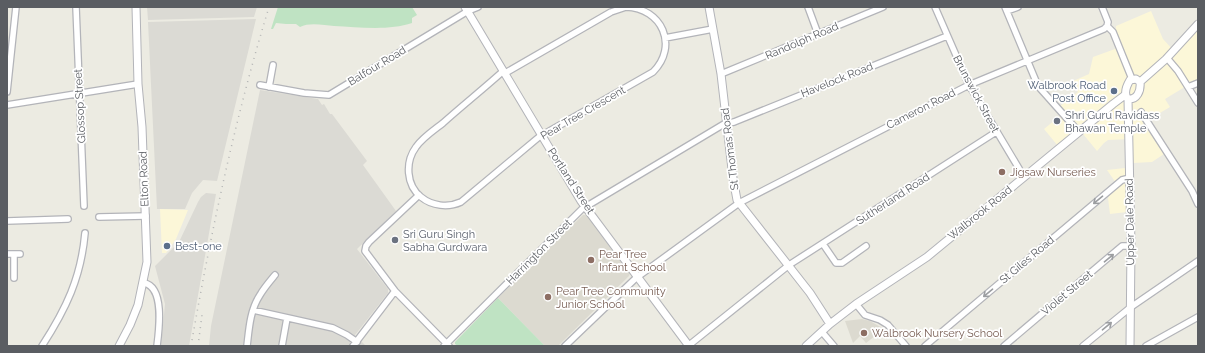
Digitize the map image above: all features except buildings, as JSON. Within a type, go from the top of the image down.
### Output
[{"type":"street","points":[[7,92],[16,7]]},
{"type":"street","name":"Glossop Street","points":[[76,7],[84,206]]},
{"type":"street","name":"Elton Road","points":[[118,346],[134,316],[144,283],[147,262],[142,128],[138,84],[136,7]]},
{"type":"street","name":"Balfour Road","points":[[260,85],[329,95],[466,9],[478,7]]},
{"type":"street","points":[[446,345],[395,292],[365,251],[369,242],[419,195],[412,184],[409,172],[409,162],[416,146],[501,73],[612,12],[626,7],[639,8],[652,15],[662,27],[665,38],[713,29]]},
{"type":"street","name":"St Thomas Road","points":[[709,7],[721,74],[728,123],[733,178],[738,203],[789,265],[810,293],[830,324]]},
{"type":"street","points":[[808,7],[818,34]]},
{"type":"street","name":"Randolph Road","points":[[721,74],[882,7]]},
{"type":"street","name":"Brunswick Street","points":[[935,7],[969,85],[1024,177]]},
{"type":"street","points":[[1018,7],[1006,9],[1040,88],[1079,132]]},
{"type":"street","points":[[1102,7],[1108,22],[1107,26],[1113,32],[1132,79]]},
{"type":"street","name":"Portland Street","points":[[466,9],[579,197],[689,346]]},
{"type":"street","points":[[7,24],[15,24]]},
{"type":"street","points":[[1132,79],[1136,79],[1140,82],[1167,58],[1198,24]]},
{"type":"street","name":"Cameron Road","points":[[565,346],[638,276],[738,203],[969,85],[1104,29],[1107,26]]},
{"type":"street","name":"Havelock Road","points":[[728,123],[734,122],[947,36]]},
{"type":"street","name":"Pear Tree Crescent","points":[[419,195],[428,202],[436,205],[450,205],[461,202],[542,136],[653,72],[661,62],[664,55],[665,38]]},
{"type":"street","points":[[1167,58],[1198,103]]},
{"type":"street","points":[[270,87],[274,65]]},
{"type":"street","points":[[1126,97],[1129,82],[1132,79]]},
{"type":"street","name":"Walbrook Road","points":[[830,324],[856,304],[927,257],[1113,104],[1126,97],[1132,99],[1137,96],[1140,88],[1140,82]]},
{"type":"street","points":[[1188,87],[1198,83]]},
{"type":"street","points":[[7,105],[138,84]]},
{"type":"street","name":"Upper Dale Road","points":[[1126,97],[1130,178],[1130,346]]},
{"type":"street","points":[[1113,104],[1123,107],[1127,111]]},
{"type":"street","points":[[1141,112],[1192,191],[1198,204]]},
{"type":"street","name":"Harrington Street","points":[[446,345],[586,206],[721,125],[728,123]]},
{"type":"street","name":"Sutherland Road","points":[[689,346],[789,265],[996,132]]},
{"type":"street","name":"St Giles Road","points":[[925,346],[1122,180],[1130,178]]},
{"type":"street","points":[[99,217],[146,216]]},
{"type":"street","points":[[7,221],[68,219]]},
{"type":"street","points":[[42,346],[63,312],[72,291],[81,262],[85,233]]},
{"type":"street","points":[[823,244],[836,263],[842,263],[866,246]]},
{"type":"street","name":"Violet Street","points":[[1004,346],[1122,246],[1131,246]]},
{"type":"street","points":[[7,254],[17,254],[14,278]]},
{"type":"street","points":[[1083,346],[1131,307],[1198,261]]},
{"type":"street","points":[[247,346],[253,310],[260,294],[275,275]]},
{"type":"street","points":[[144,283],[151,286],[157,297],[159,323],[157,346]]},
{"type":"street","points":[[253,310],[337,329],[355,344],[395,292]]},
{"type":"street","points":[[856,304],[866,315],[880,320],[888,325],[906,346]]},
{"type":"street","points":[[1146,346],[1198,317]]},
{"type":"street","points":[[282,346],[287,318]]},
{"type":"street","points":[[806,346],[830,324]]},
{"type":"street","points":[[822,332],[834,346]]},
{"type":"shaded area","points":[[147,7],[257,7],[254,17],[148,20]]},
{"type":"shaded area","points":[[1151,11],[1163,39],[1175,52],[1198,29],[1198,79],[1165,99],[1170,107],[1143,123],[1164,154],[1152,162],[1133,163],[1131,139],[1108,140],[1097,151],[1083,134],[1058,146],[1044,129],[1066,111],[1060,106],[1078,92],[1071,82],[1089,74],[1093,57],[1115,49],[1116,26]]},
{"type":"shaded area","points":[[256,19],[217,181],[203,180],[192,193],[185,209],[157,209],[148,22]]},
{"type":"shaded area","points":[[260,90],[318,99],[322,105],[324,104],[330,114],[332,114],[367,161],[363,165],[396,211],[357,249],[388,289],[388,293],[355,335],[366,346],[209,346],[211,326]]},
{"type":"shaded area","points":[[1125,168],[1127,212],[1110,214],[1108,198],[1116,183],[1107,170]]},
{"type":"shaded area","points":[[206,193],[216,194],[189,346],[161,346],[165,304],[155,266],[179,242],[198,202]]},
{"type":"shaded area","points":[[160,209],[188,210],[176,239],[166,253],[162,253]]},
{"type":"shaded area","name":"Pear Tree Community Junior School","points":[[583,215],[587,215],[630,273],[629,276],[558,346],[545,346],[498,298]]},
{"type":"shaded area","name":"Walbrook Nursery School","points":[[862,319],[870,321],[884,329],[866,343],[860,336],[853,343],[845,321]]},
{"type":"green space","points":[[278,7],[412,7],[417,15],[412,18],[412,23],[384,28],[312,24],[300,27],[296,24],[276,23],[273,29],[271,29]]},
{"type":"green space","points":[[498,298],[545,346],[458,346],[455,344],[455,342]]},
{"type":"railway","points":[[191,346],[225,175],[245,91],[269,7]]},
{"type":"railway","points":[[198,346],[202,315]]},
{"type":"place","name":"Walbrook Road Post Office","points":[[1114,91]]},
{"type":"place","name":"Shri Guru Ravidass Bhawan Temple","points":[[1057,121]]},
{"type":"place","name":"Jigsaw Nurseries","points":[[1002,172]]},
{"type":"place","name":"Sri Guru Singh Sabha Gurdwara","points":[[395,240]]},
{"type":"place","name":"Best-one","points":[[167,246]]},
{"type":"place","name":"Pear Tree Infant School","points":[[591,260]]},
{"type":"place","name":"Pear Tree Community Junior School","points":[[548,297]]},
{"type":"place","name":"Walbrook Nursery School","points":[[864,333]]}]
